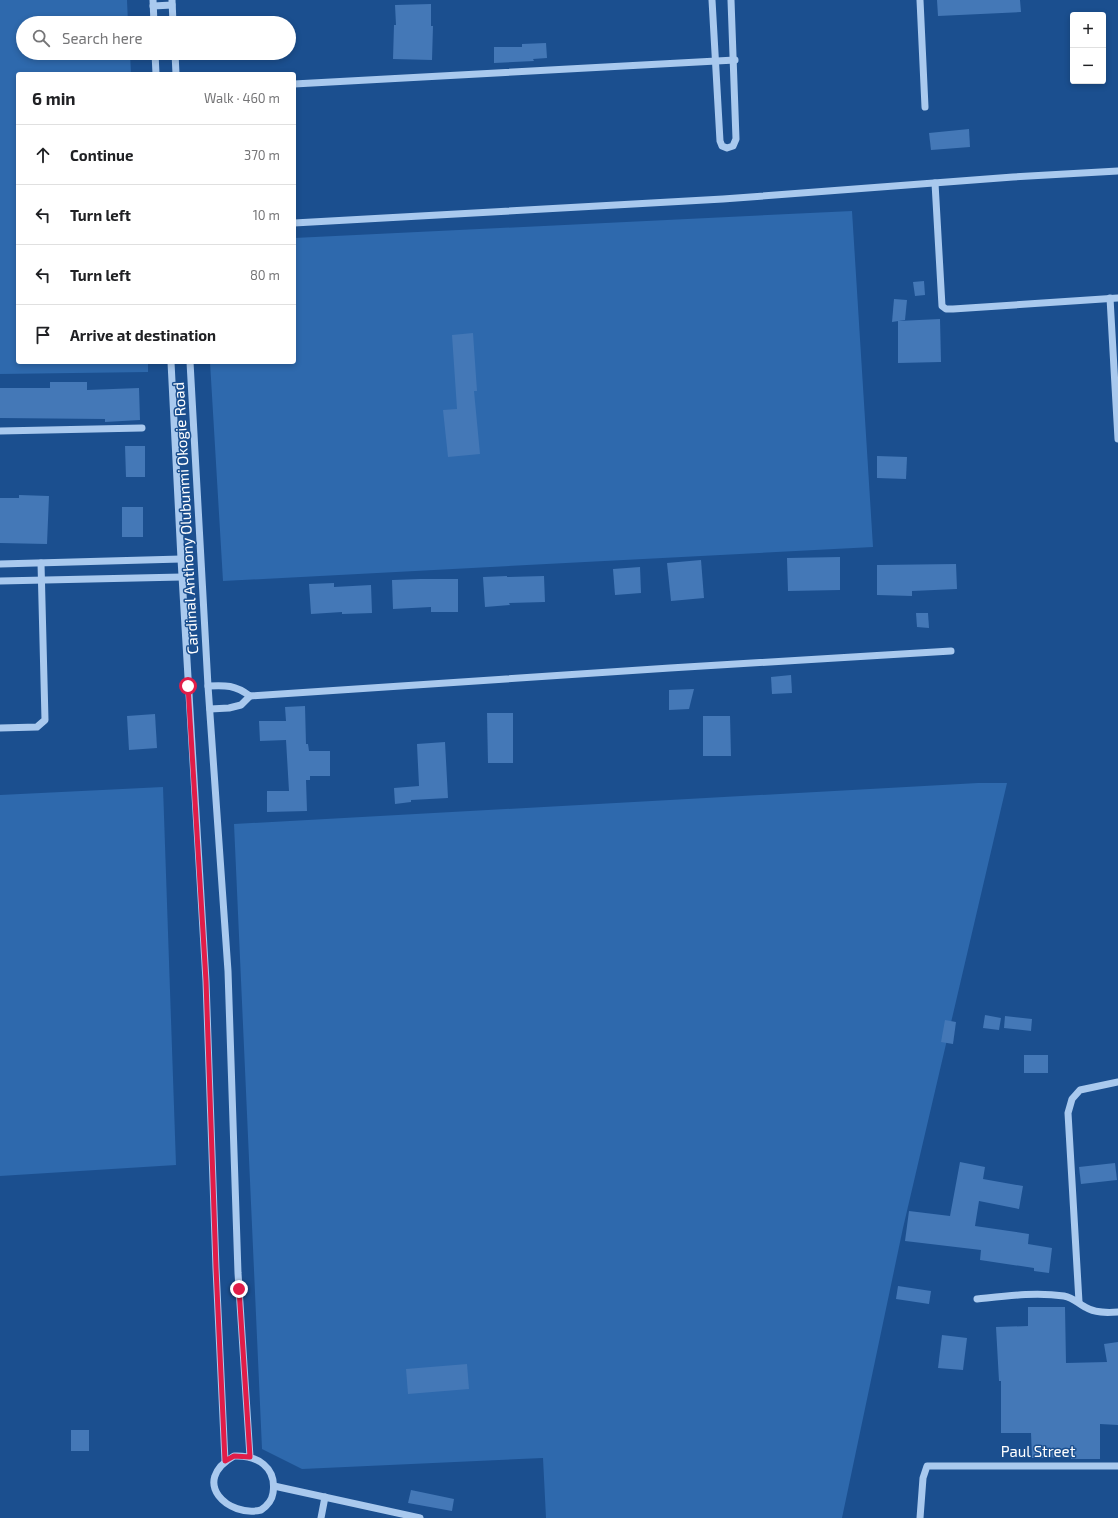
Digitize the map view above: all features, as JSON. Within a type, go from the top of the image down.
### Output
[{"type":"street","points":[[712,0],[720,141],[722,146],[727,148],[733,146],[736,139],[735,60],[731,0]]},
{"type":"street","points":[[920,0],[925,107]]},
{"type":"street","points":[[154,16],[153,3],[172,2],[173,16]]},
{"type":"street","points":[[155,60],[156,72]]},
{"type":"street","points":[[175,60],[176,72]]},
{"type":"street","points":[[296,84],[735,60]]},
{"type":"street","points":[[296,223],[707,200],[1118,171]]},
{"type":"street","points":[[935,183],[942,306],[946,309],[953,310],[1118,298]]},
{"type":"street","points":[[1110,298],[1118,440]]},
{"type":"street","name":"Cardinal Anthony Olubunmi Okogie Road","points":[[171,364],[180,559],[206,981],[216,1268],[225,1461]]},
{"type":"street","name":"Cardinal Anthony Olubunmi Okogie Road","points":[[190,364],[208,686],[228,971],[238,1273],[250,1457]]},
{"type":"street","points":[[0,431],[142,428]]},
{"type":"street","points":[[0,564],[180,559]]},
{"type":"street","points":[[0,728],[37,727],[45,720],[41,563]]},
{"type":"street","points":[[0,581],[182,577]]},
{"type":"street","points":[[210,709],[229,708],[241,705],[250,696],[951,651]]},
{"type":"street","points":[[208,686],[226,685],[240,688],[250,696]]},
{"type":"street","points":[[1079,1302],[1068,1113],[1072,1098],[1080,1090],[1118,1082]]},
{"type":"street","points":[[977,1299],[1028,1294],[1066,1296],[1079,1302],[1084,1307],[1096,1312],[1118,1312]]},
{"type":"street","points":[[234,1456],[250,1457],[262,1463],[271,1473],[274,1486],[272,1497],[266,1507],[257,1516],[242,1516],[230,1512],[220,1505],[214,1494],[213,1482],[217,1470],[225,1461],[234,1456]]},
{"type":"street","name":"Paul Street","points":[[920,1518],[923,1478],[927,1466],[1118,1466]]},
{"type":"street","points":[[274,1486],[420,1518]]},
{"type":"street","points":[[321,1518],[325,1497]]},
{"type":"shaded area","points":[[0,0],[127,0],[128,16],[16,16],[16,60],[130,60],[131,72],[16,72],[16,364],[148,364],[148,372],[0,374]]},
{"type":"shaded area","points":[[852,211],[873,547],[223,581],[210,364],[296,364],[296,238]]},
{"type":"shaded area","points":[[978,783],[1007,783],[903,1228],[842,1518],[546,1518],[543,1458],[302,1469],[262,1449],[234,824]]},
{"type":"shaded area","points":[[163,787],[176,1165],[0,1176],[0,795]]},
{"type":"building","points":[[937,0],[1020,0],[1021,12],[938,16]]},
{"type":"building","points":[[431,4],[431,26],[433,26],[432,60],[393,59],[394,25],[396,25],[395,5]]},
{"type":"building","points":[[546,43],[547,58],[533,59],[534,61],[494,63],[494,47],[522,47],[522,44]]},
{"type":"building","points":[[969,129],[970,147],[931,150],[929,133]]},
{"type":"building","points":[[924,281],[925,295],[915,296],[913,282]]},
{"type":"building","points":[[894,299],[907,300],[905,320],[892,322]]},
{"type":"building","points":[[940,319],[941,362],[898,363],[898,321]]},
{"type":"building","points":[[473,333],[477,391],[474,391],[480,454],[448,457],[443,410],[457,409],[452,335]]},
{"type":"building","points":[[50,382],[87,382],[87,390],[139,388],[140,420],[105,422],[105,419],[0,418],[0,388],[50,388]]},
{"type":"building","points":[[125,446],[145,446],[145,477],[126,477]]},
{"type":"building","points":[[877,456],[907,457],[906,479],[877,478]]},
{"type":"building","points":[[19,495],[49,496],[47,544],[0,543],[0,498],[19,498]]},
{"type":"building","points":[[122,507],[143,507],[143,537],[122,537]]},
{"type":"building","points":[[840,557],[840,590],[788,591],[787,558]]},
{"type":"building","points":[[701,560],[704,598],[671,601],[667,563]]},
{"type":"building","points":[[956,564],[957,589],[912,591],[912,596],[877,595],[877,565]]},
{"type":"building","points":[[640,567],[641,593],[615,595],[613,569]]},
{"type":"building","points":[[544,576],[545,602],[509,603],[510,605],[485,607],[483,577]]},
{"type":"building","points":[[458,579],[458,612],[431,612],[431,607],[393,609],[392,580]]},
{"type":"building","points":[[334,583],[334,587],[371,585],[372,613],[342,614],[342,612],[311,614],[309,584]]},
{"type":"building","points":[[916,613],[928,613],[929,628],[917,627]]},
{"type":"building","points":[[791,675],[792,693],[772,694],[771,677]]},
{"type":"building","points":[[694,689],[689,709],[669,710],[669,690]]},
{"type":"building","points":[[305,706],[306,744],[308,744],[309,751],[330,751],[330,776],[310,776],[310,780],[306,780],[307,811],[267,812],[267,791],[289,791],[286,740],[260,741],[259,721],[286,721],[285,707]]},
{"type":"building","points":[[487,713],[513,713],[513,763],[488,763]]},
{"type":"building","points":[[155,714],[157,748],[129,750],[127,716]]},
{"type":"building","points":[[703,716],[730,716],[731,756],[703,756]]},
{"type":"building","points":[[445,742],[448,798],[411,800],[411,802],[395,804],[394,788],[419,786],[417,744]]},
{"type":"building","points":[[985,1015],[1001,1018],[999,1030],[983,1028]]},
{"type":"building","points":[[1005,1016],[1032,1019],[1031,1031],[1004,1028]]},
{"type":"building","points":[[945,1020],[956,1022],[953,1044],[941,1042]]},
{"type":"building","points":[[1024,1055],[1048,1055],[1048,1073],[1024,1073]]},
{"type":"building","points":[[960,1162],[985,1167],[983,1179],[1023,1186],[1019,1209],[979,1201],[975,1226],[1029,1234],[1028,1244],[1052,1248],[1049,1273],[1034,1271],[1034,1268],[980,1260],[981,1250],[905,1241],[909,1211],[950,1216]]},
{"type":"building","points":[[1115,1163],[1117,1180],[1081,1184],[1079,1167]]},
{"type":"building","points":[[898,1286],[931,1291],[929,1304],[896,1299]]},
{"type":"building","points":[[1028,1307],[1065,1307],[1066,1363],[1107,1362],[1104,1344],[1118,1342],[1118,1425],[1100,1424],[1100,1459],[1071,1459],[1071,1457],[1032,1458],[1031,1433],[1001,1433],[1001,1381],[999,1381],[996,1327],[1028,1326]]},
{"type":"building","points":[[942,1335],[967,1338],[963,1370],[938,1368]]},
{"type":"building","points":[[467,1364],[469,1389],[408,1394],[406,1369]]},
{"type":"building","points":[[71,1430],[89,1430],[89,1451],[71,1451]]},
{"type":"building","points":[[411,1490],[454,1499],[452,1511],[408,1503]]},
{"type":"route","points":[[188,686],[206,981],[216,1268],[225,1461],[234,1456],[250,1457],[239,1289]]}]
